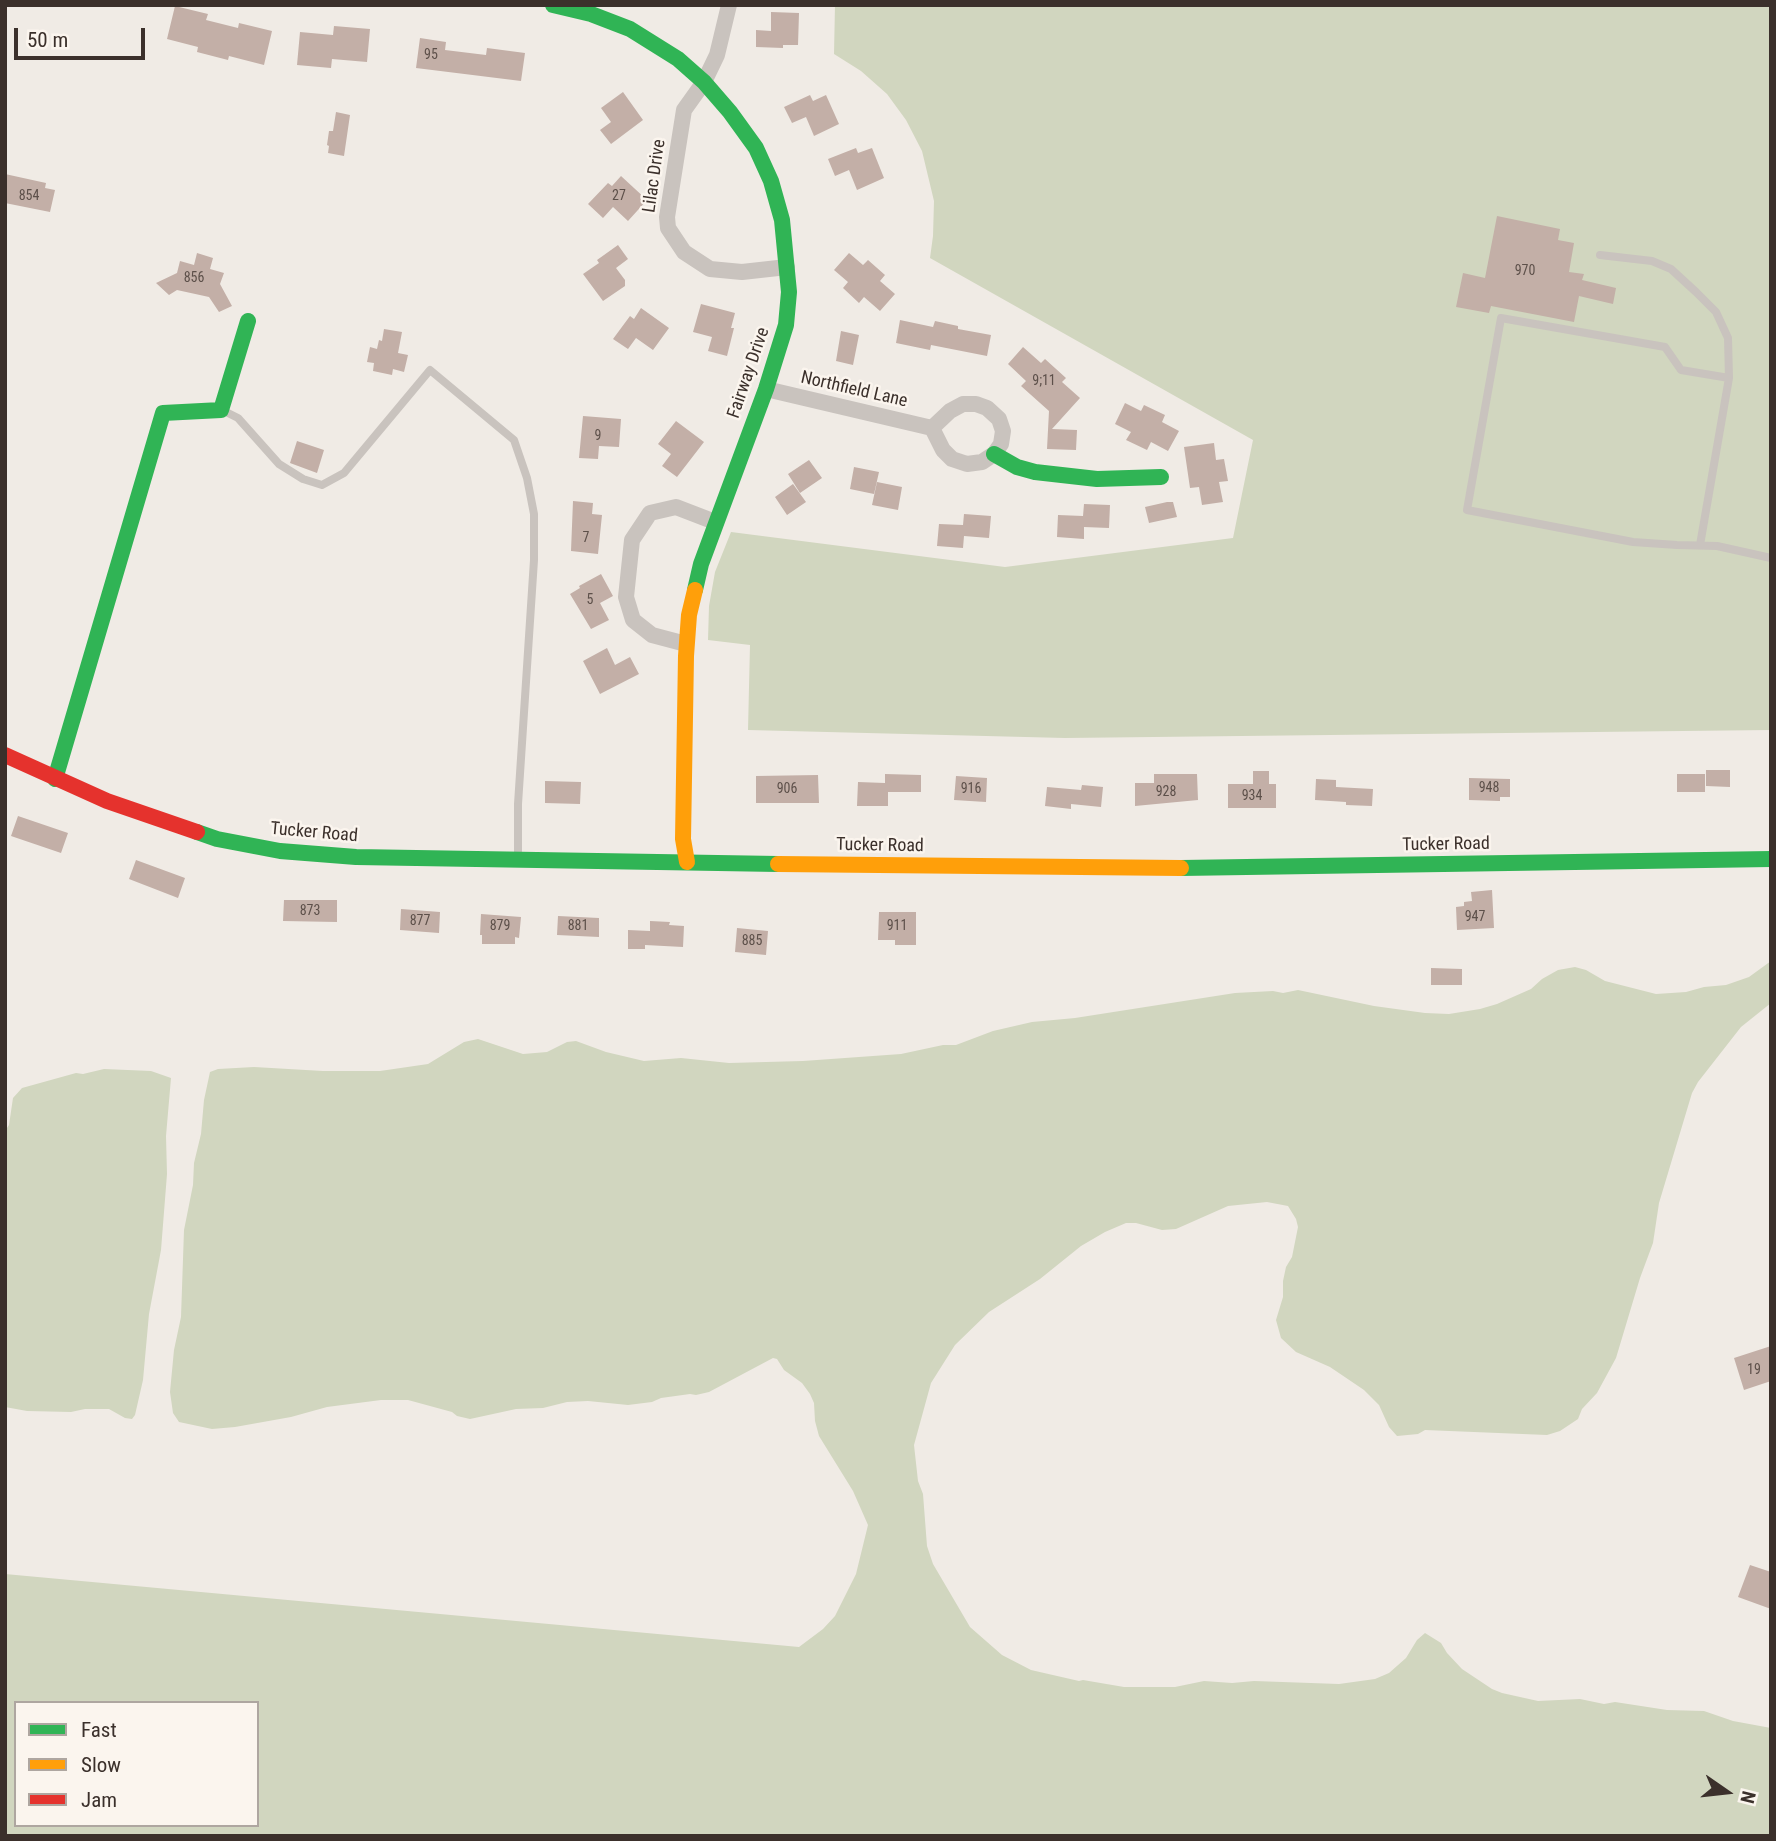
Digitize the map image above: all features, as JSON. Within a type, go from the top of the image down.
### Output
[{"type":"main road","name":"Fairway Drive","points":[[553,5],[592,14],[630,29],[678,59],[704,82],[748,136],[764,164],[777,197],[782,220],[787,267],[786,325],[766,389],[715,522],[695,585],[686,643],[683,829],[687,862]]},
{"type":"main road","points":[[55,779],[163,413],[222,410],[248,321]]},
{"type":"main road","points":[[994,454],[1017,467],[1035,472],[1097,479],[1161,477]]},
{"type":"main road","name":"Tucker Road","points":[[5,755],[55,779],[191,831],[257,848],[356,857],[1132,869],[1771,859]]},
{"type":"street","name":"Lilac Drive","points":[[729,5],[717,55],[704,82],[684,110],[667,217],[668,229],[684,252],[710,269],[742,272],[787,267]]},
{"type":"street","name":"Northfield Lane","points":[[766,389],[932,428]]},
{"type":"street","points":[[963,404],[976,404],[987,408],[999,419],[1003,431],[1001,443],[994,454],[982,462],[968,464],[952,458],[943,450],[932,428],[950,411],[963,404]]},
{"type":"street","points":[[686,643],[652,635],[633,620],[626,597],[632,540],[650,513],[676,507],[715,522]]},
{"type":"lane","points":[[1600,255],[1652,261],[1671,269],[1716,312],[1728,338],[1729,378],[1700,545]]},
{"type":"lane","points":[[1729,378],[1681,370],[1665,347],[1501,318],[1467,510],[1633,542],[1717,545],[1771,558]]},
{"type":"lane","points":[[222,410],[238,418],[279,464],[303,479],[323,485],[344,472],[430,370],[514,440],[527,478],[534,514],[531,626],[518,804],[518,859]]},
{"type":"green space","points":[[835,5],[1771,5],[1771,730],[1065,738],[748,730],[750,645],[708,640],[709,606],[715,572],[731,532],[1005,567],[1233,538],[1253,440],[930,258],[934,201],[922,151],[906,120],[887,94],[861,71],[834,54]]},
{"type":"green space","points":[[1771,961],[1771,1003],[1741,1027],[1692,1093],[1659,1203],[1653,1243],[1616,1358],[1597,1393],[1582,1409],[1578,1419],[1560,1431],[1547,1435],[1425,1430],[1418,1434],[1397,1436],[1389,1427],[1379,1405],[1364,1390],[1330,1367],[1296,1352],[1281,1338],[1276,1320],[1283,1297],[1286,1267],[1292,1257],[1298,1227],[1288,1206],[1267,1202],[1228,1206],[1176,1229],[1162,1230],[1126,1223],[1081,1246],[1040,1279],[989,1312],[955,1345],[931,1383],[914,1445],[918,1481],[923,1494],[927,1546],[933,1564],[970,1627],[1002,1655],[1031,1670],[1079,1681],[1124,1687],[1175,1687],[1204,1681],[1339,1684],[1375,1679],[1389,1673],[1406,1658],[1417,1640],[1425,1633],[1441,1643],[1462,1669],[1502,1693],[1538,1701],[1580,1699],[1604,1704],[1615,1702],[1667,1710],[1704,1711],[1733,1721],[1771,1728],[1771,1836],[5,1836],[5,1574],[799,1647],[835,1616],[856,1574],[868,1525],[853,1491],[819,1436],[810,1394],[802,1383],[773,1358],[709,1392],[628,1405],[567,1402],[470,1419],[408,1400],[381,1400],[327,1407],[291,1417],[235,1427],[212,1429],[179,1422],[173,1413],[170,1392],[174,1350],[181,1317],[184,1230],[210,1072],[254,1067],[380,1071],[428,1064],[464,1042],[478,1039],[523,1054],[547,1052],[567,1042],[576,1041],[644,1061],[681,1058],[729,1063],[803,1061],[901,1054],[956,1045],[993,1031],[1032,1022],[1075,1018],[1235,993],[1273,991],[1283,993],[1298,990],[1374,1006],[1449,1014],[1497,1004],[1531,989],[1558,970],[1575,967],[1605,981],[1656,994],[1726,985],[1749,977]]},
{"type":"green space","points":[[104,1069],[151,1071],[171,1078],[161,1250],[149,1314],[143,1380],[135,1415],[132,1419],[125,1418],[109,1409],[71,1412],[27,1411],[5,1407],[5,1131],[9,1125],[13,1098],[22,1088],[76,1073]]},
{"type":"building","points":[[175,6],[208,14],[206,20],[238,28],[239,23],[272,31],[264,65],[229,56],[228,60],[197,52],[198,47],[167,39]]},
{"type":"building","points":[[771,12],[799,13],[798,45],[783,45],[783,48],[756,47],[756,30],[771,31]]},
{"type":"building","points":[[334,26],[370,29],[367,62],[332,59],[331,68],[297,65],[300,32],[333,35]]},
{"type":"building","points":[[420,38],[446,42],[445,50],[486,55],[487,48],[525,53],[521,81],[416,68]]},
{"type":"building","points":[[623,92],[643,120],[611,144],[600,130],[611,122],[601,108]]},
{"type":"building","points":[[810,95],[813,101],[826,95],[839,124],[814,136],[806,117],[792,123],[784,107]]},
{"type":"building","points":[[336,112],[350,115],[344,156],[328,153],[329,131],[333,131]]},
{"type":"building","points":[[856,148],[858,153],[872,148],[884,178],[857,190],[849,170],[835,176],[828,159]]},
{"type":"building","points":[[5,174],[46,183],[45,188],[55,190],[50,212],[5,203]]},
{"type":"building","points":[[621,176],[647,200],[628,221],[613,207],[603,218],[588,204],[608,183],[612,186]]},
{"type":"building","points":[[1497,216],[1560,229],[1558,240],[1574,243],[1569,272],[1584,274],[1582,280],[1616,288],[1613,304],[1579,296],[1574,322],[1491,306],[1489,313],[1456,307],[1463,273],[1485,278]]},
{"type":"building","points":[[618,245],[628,259],[616,268],[625,280],[625,286],[603,301],[583,274]]},
{"type":"building","points":[[197,253],[213,258],[210,269],[224,273],[220,284],[232,306],[219,312],[209,297],[177,290],[169,295],[156,283],[177,273],[180,261],[194,265]]},
{"type":"building","points":[[849,253],[863,265],[868,260],[885,275],[880,281],[895,294],[880,311],[864,297],[859,303],[843,288],[848,282],[834,270]]},
{"type":"building","points":[[701,304],[735,313],[727,356],[708,351],[712,337],[693,332]]},
{"type":"building","points":[[641,308],[669,328],[653,350],[636,338],[628,349],[613,339],[630,316],[634,319]]},
{"type":"building","points":[[900,320],[933,327],[935,321],[958,326],[958,329],[991,335],[987,356],[931,345],[930,350],[896,343]]},
{"type":"building","points":[[384,329],[402,332],[398,353],[408,355],[404,372],[393,369],[392,375],[373,371],[374,363],[367,362],[370,347],[377,349]]},
{"type":"building","points":[[841,331],[859,335],[853,365],[836,361]]},
{"type":"building","points":[[1023,347],[1041,363],[1045,359],[1066,378],[1062,382],[1080,398],[1052,429],[1077,430],[1076,450],[1047,449],[1049,411],[1021,386],[1026,381],[1008,364]]},
{"type":"building","points":[[1125,403],[1141,411],[1144,405],[1165,415],[1162,422],[1179,431],[1168,451],[1151,442],[1147,450],[1126,440],[1131,432],[1115,424]]},
{"type":"building","points":[[583,416],[621,419],[619,447],[599,446],[598,459],[579,458]]},
{"type":"building","points":[[676,421],[704,442],[677,477],[662,466],[671,454],[658,444]]},
{"type":"building","points":[[297,441],[324,450],[317,473],[290,463]]},
{"type":"building","points":[[1214,443],[1216,460],[1224,459],[1228,481],[1219,482],[1223,502],[1202,505],[1199,487],[1190,488],[1184,447]]},
{"type":"building","points":[[809,460],[822,478],[800,493],[788,474]]},
{"type":"building","points":[[854,467],[879,472],[874,494],[850,489]]},
{"type":"building","points":[[877,482],[902,487],[898,510],[872,505]]},
{"type":"building","points":[[793,484],[806,502],[787,515],[775,497]]},
{"type":"building","points":[[573,501],[593,503],[592,514],[602,515],[598,554],[571,551]]},
{"type":"building","points":[[1173,502],[1177,517],[1149,523],[1145,507]]},
{"type":"building","points":[[1084,504],[1110,505],[1109,528],[1084,527],[1084,539],[1057,537],[1058,515],[1083,516]]},
{"type":"building","points":[[964,514],[991,516],[989,538],[964,536],[963,548],[937,546],[939,524],[963,525]]},
{"type":"building","points":[[601,574],[613,596],[600,603],[609,620],[591,629],[570,594]]},
{"type":"building","points":[[607,648],[615,665],[630,657],[639,674],[600,694],[583,661]]},
{"type":"building","points":[[1706,770],[1730,770],[1730,787],[1706,786]]},
{"type":"building","points":[[1253,771],[1269,771],[1269,784],[1276,784],[1276,808],[1228,808],[1228,784],[1253,784]]},
{"type":"building","points":[[885,774],[921,775],[921,792],[888,792],[888,806],[857,806],[858,782],[885,783]]},
{"type":"building","points":[[1154,774],[1197,774],[1198,800],[1135,806],[1135,783],[1154,783]]},
{"type":"building","points":[[1677,774],[1705,774],[1705,792],[1677,792]]},
{"type":"building","points":[[818,775],[819,803],[756,803],[756,776]]},
{"type":"building","points":[[956,776],[987,778],[986,802],[954,800]]},
{"type":"building","points":[[1469,778],[1510,779],[1510,797],[1500,797],[1500,801],[1469,800]]},
{"type":"building","points":[[1316,779],[1336,780],[1336,787],[1373,789],[1372,806],[1315,800]]},
{"type":"building","points":[[545,781],[581,782],[580,804],[545,803]]},
{"type":"building","points":[[1082,785],[1103,787],[1101,807],[1071,804],[1071,809],[1045,806],[1047,787],[1081,790]]},
{"type":"building","points":[[18,816],[68,833],[61,853],[11,836]]},
{"type":"building","points":[[136,860],[185,878],[178,898],[129,879]]},
{"type":"building","points":[[1492,890],[1494,928],[1457,930],[1456,907],[1472,901],[1471,892]]},
{"type":"building","points":[[284,900],[337,900],[337,922],[283,921]]},
{"type":"building","points":[[401,909],[440,912],[439,933],[400,930]]},
{"type":"building","points":[[879,912],[916,912],[916,945],[895,945],[895,940],[878,940]]},
{"type":"building","points":[[481,914],[521,917],[519,938],[515,937],[515,944],[482,944]]},
{"type":"building","points":[[558,916],[599,918],[599,937],[557,935]]},
{"type":"building","points":[[650,921],[684,926],[683,947],[645,945],[645,949],[628,949],[628,930],[650,931]]},
{"type":"building","points":[[737,928],[768,931],[766,955],[735,952]]},
{"type":"building","points":[[1431,968],[1462,969],[1462,985],[1431,985]]},
{"type":"building","points":[[1771,1346],[1771,1381],[1744,1390],[1734,1358]]},
{"type":"building","points":[[1750,1565],[1771,1572],[1771,1609],[1738,1597]]},
{"type":"traffic: fast","points":[[553,5],[591,14],[630,29],[678,59],[704,82],[756,148],[771,181],[782,220],[789,292],[786,325],[766,389],[701,564],[695,590]]},
{"type":"traffic: fast","points":[[55,779],[163,413],[221,410],[248,321]]},
{"type":"traffic: fast","points":[[994,454],[1017,467],[1035,472],[1097,479],[1161,477]]},
{"type":"traffic: fast","points":[[197,832],[217,839],[280,851],[356,857],[778,864]]},
{"type":"traffic: fast","points":[[1181,868],[1771,859]]},
{"type":"traffic: slow","points":[[687,862],[683,839],[686,656],[689,615],[695,590]]},
{"type":"traffic: slow","points":[[778,864],[1181,868]]},
{"type":"traffic: jam","points":[[5,755],[107,801],[197,832]]}]
